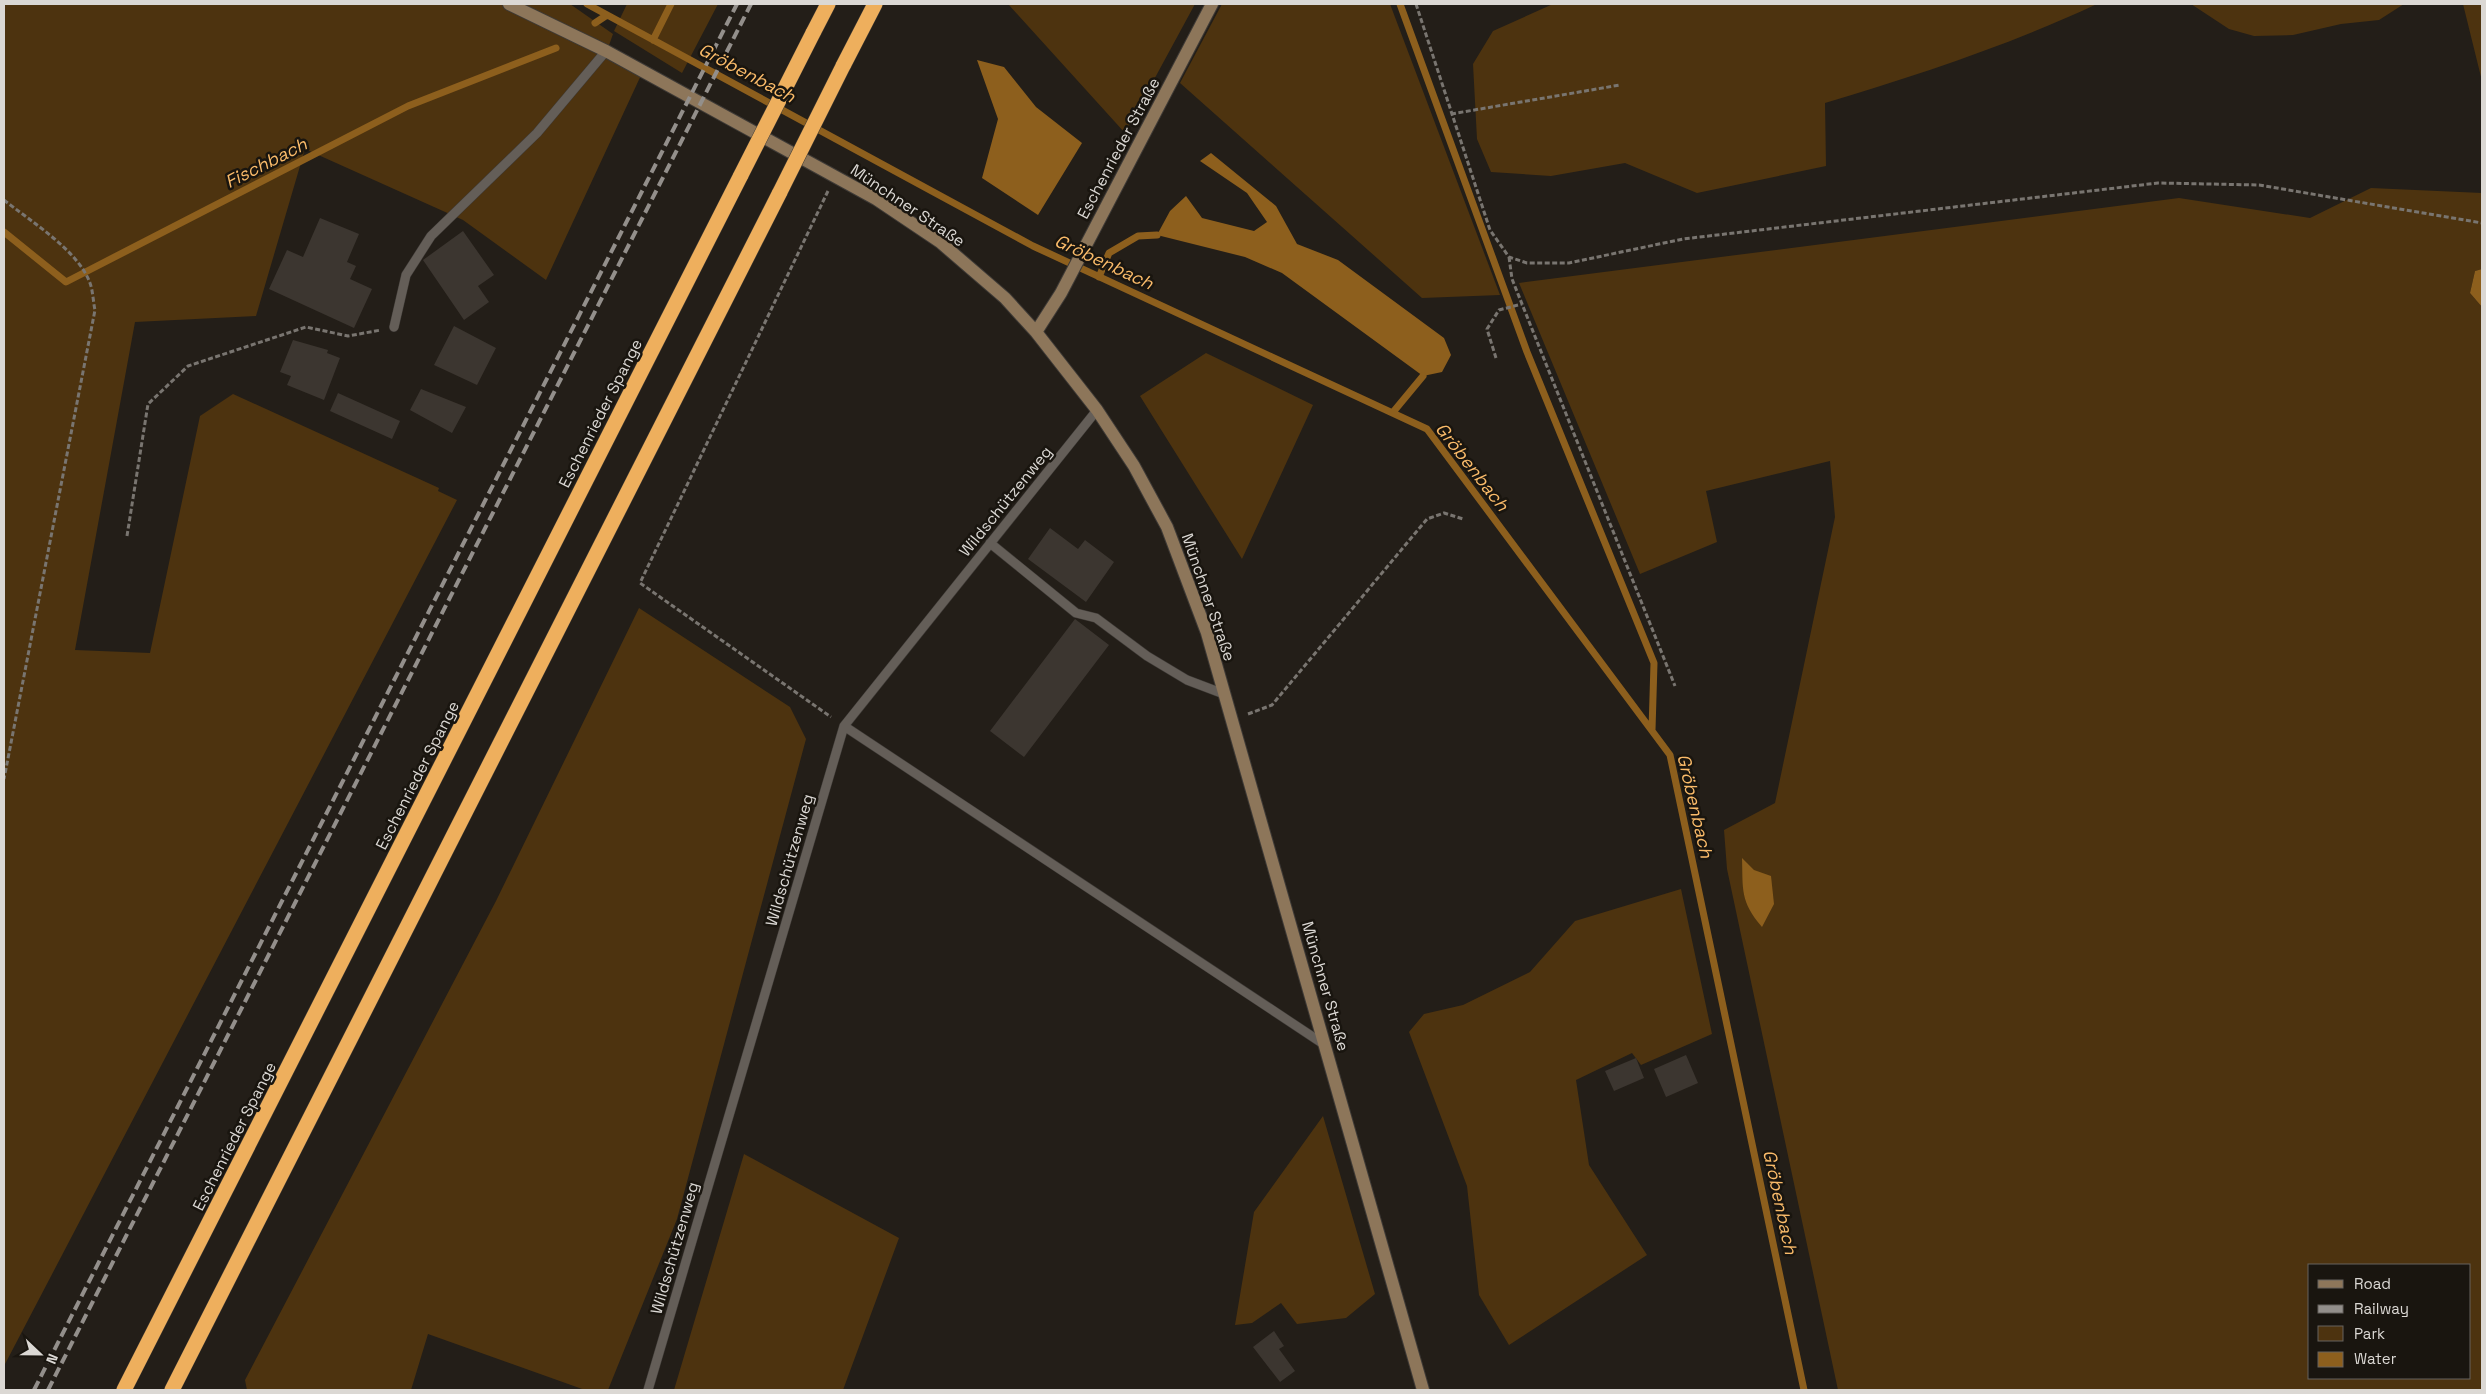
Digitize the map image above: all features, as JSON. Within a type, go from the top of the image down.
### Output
[{"type":"highway","name":"Eschenrieder Spange","points":[[124,1390],[828,4]]},
{"type":"highway","points":[[172,1390],[875,4]]},
{"type":"street","name":"Münchner Straße","points":[[509,4],[606,51],[876,199],[940,242],[1005,298],[1036,332],[1097,410],[1134,466],[1167,527],[1187,574],[1208,632],[1231,721],[1268,838],[1422,1390]]},
{"type":"street","name":"Eschenrieder Straße","points":[[1036,332],[1061,293],[1212,4]]},
{"type":"lane","points":[[394,328],[406,275],[431,236],[537,134],[606,51]]},
{"type":"lane","name":"Wildschützenweg","points":[[648,1390],[844,726],[1097,410]]},
{"type":"lane","points":[[990,543],[1076,613],[1096,618],[1147,656],[1187,680],[1224,694]]},
{"type":"lane","points":[[844,726],[1325,1045]]},
{"type":"path","points":[[1416,4],[1490,230],[1509,257],[1512,279],[1520,304],[1675,686]]},
{"type":"path","points":[[1451,114],[1620,85]]},
{"type":"path","points":[[836,177],[640,583],[844,726]]},
{"type":"path","points":[[1509,257],[1527,263],[1569,264],[1683,239],[2158,183],[2259,185],[2482,223]]},
{"type":"path","points":[[4,200],[56,241],[78,264],[90,282],[95,310],[4,779]]},
{"type":"path","points":[[1496,358],[1487,329],[1499,310],[1520,304]]},
{"type":"path","points":[[128,536],[148,404],[188,366],[306,327],[348,336],[394,328]]},
{"type":"path","points":[[1231,721],[1272,705],[1428,519],[1444,513],[1463,519]]},
{"type":"green space","points":[[4,4],[570,4],[613,34],[607,51],[643,71],[546,280],[463,220],[305,149],[256,316],[135,322],[75,650],[150,653],[200,416],[233,394],[439,488],[438,491],[457,500],[4,1366]]},
{"type":"green space","points":[[627,4],[718,4],[682,73],[614,31]]},
{"type":"green space","points":[[1008,4],[1195,4],[1125,133]]},
{"type":"green space","points":[[1222,4],[1390,4],[1500,295],[1422,298],[1180,83]]},
{"type":"green space","points":[[1553,4],[2097,4],[1997,46],[1825,103],[1826,166],[1697,193],[1625,163],[1551,176],[1491,172],[1477,139],[1473,64],[1493,31]]},
{"type":"green space","points":[[2191,4],[2404,4],[2379,20],[2341,24],[2293,35],[2254,36],[2229,29]]},
{"type":"green space","points":[[2463,4],[2482,4],[2482,81]]},
{"type":"green space","points":[[2371,188],[2482,193],[2482,269],[2475,271],[2470,293],[2482,307],[2482,1390],[1838,1390],[1727,869],[1724,830],[1775,803],[1835,517],[1830,461],[1706,491],[1717,542],[1640,574],[1519,283],[2179,198],[2310,218]]},
{"type":"green space","points":[[1206,353],[1313,405],[1242,559],[1140,396]]},
{"type":"green space","points":[[639,608],[790,707],[806,739],[677,1219],[608,1390],[585,1390],[428,1334],[411,1390],[247,1390],[245,1380],[496,901]]},
{"type":"green space","points":[[1681,889],[1712,1034],[1641,1065],[1632,1053],[1576,1080],[1589,1165],[1647,1255],[1509,1345],[1479,1295],[1467,1186],[1409,1032],[1424,1014],[1463,1005],[1530,972],[1575,921]]},
{"type":"green space","points":[[1323,1116],[1375,1294],[1346,1318],[1297,1324],[1281,1303],[1252,1323],[1235,1325],[1254,1212]]},
{"type":"green space","points":[[744,1154],[899,1238],[843,1390],[674,1390]]},
{"type":"water","points":[[977,60],[1004,67],[1036,107],[1082,143],[1038,215],[982,178],[998,119]]},
{"type":"water","points":[[1211,153],[1276,206],[1297,244],[1338,260],[1444,338],[1451,355],[1442,372],[1423,376],[1282,273],[1245,257],[1157,235],[1170,211],[1186,196],[1202,218],[1254,231],[1267,222],[1247,193],[1200,161]]},
{"type":"water","points":[[2482,269],[2482,307],[2470,293],[2475,271]]},
{"type":"water","points":[[1742,858],[1754,870],[1771,876],[1774,904],[1762,927],[1746,902],[1743,887]]},
{"type":"building","points":[[320,218],[359,234],[347,262],[356,266],[350,279],[372,289],[354,328],[269,289],[287,250],[303,257]]},
{"type":"building","points":[[463,231],[494,275],[478,286],[489,302],[464,320],[423,260]]},
{"type":"building","points":[[454,326],[496,348],[477,385],[434,365]]},
{"type":"building","points":[[293,340],[328,350],[327,353],[340,358],[324,400],[287,385],[291,376],[280,372]]},
{"type":"building","points":[[421,389],[466,407],[452,433],[410,410]]},
{"type":"building","points":[[338,393],[400,421],[392,439],[330,411]]},
{"type":"building","points":[[1050,528],[1078,549],[1085,540],[1114,562],[1086,602],[1028,559]]},
{"type":"building","points":[[1075,619],[1109,645],[1024,757],[990,731]]},
{"type":"building","points":[[1686,1055],[1698,1083],[1666,1097],[1654,1069]]},
{"type":"building","points":[[1636,1058],[1644,1078],[1614,1091],[1605,1071]]},
{"type":"building","points":[[1274,1331],[1284,1346],[1279,1349],[1295,1371],[1280,1382],[1253,1347]]},
{"type":"waterway","name":"Gröbenbach","points":[[587,4],[1033,246],[1427,429],[1670,755],[1804,1390]]},
{"type":"waterway","points":[[653,40],[671,4]]},
{"type":"waterway","points":[[1400,4],[1527,352],[1654,663],[1652,730]]},
{"type":"waterway","points":[[595,23],[607,15]]},
{"type":"waterway","name":"Fischbach","points":[[4,232],[66,282],[408,106],[556,48]]},
{"type":"waterway","points":[[1099,277],[1109,253],[1138,236],[1157,235]]},
{"type":"waterway","points":[[1394,411],[1423,376]]},
{"type":"railway","points":[[34,1390],[737,4]]},
{"type":"railway","points":[[48,1390],[751,4]]}]
